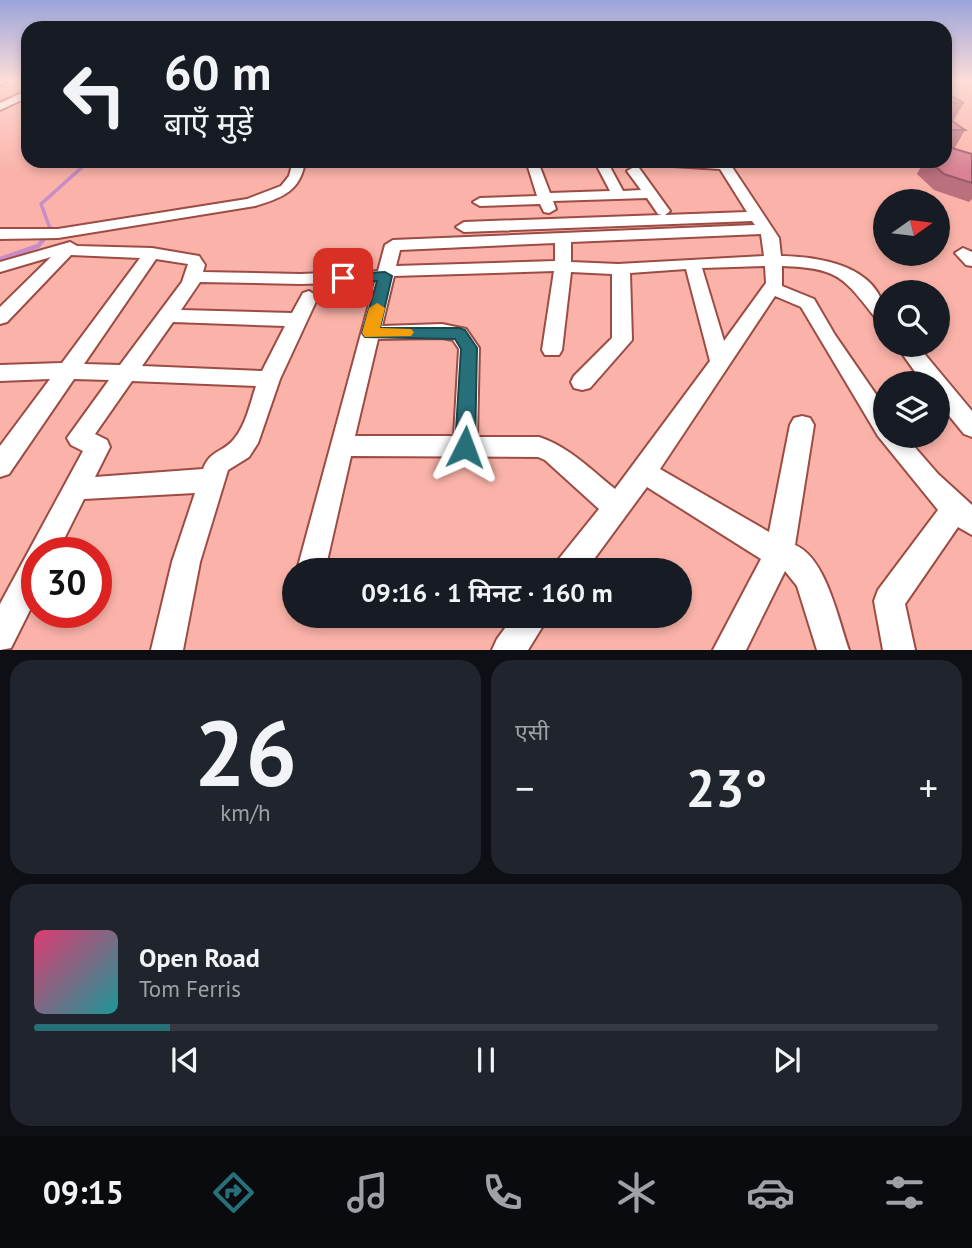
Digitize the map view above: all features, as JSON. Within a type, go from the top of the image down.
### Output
[{"type":"street","points":[[0,267],[56,250],[70,239],[261,201],[288,188],[297,177],[298,168]]},
{"type":"street","points":[[534,168],[558,233],[563,267],[552,350]]},
{"type":"street","points":[[604,168],[619,195]]},
{"type":"street","points":[[577,558],[644,472],[775,283],[771,238],[726,168]]},
{"type":"street","points":[[634,171],[663,211]]},
{"type":"street","points":[[480,202],[651,194]]},
{"type":"street","points":[[313,558],[393,245],[558,233],[761,223]]},
{"type":"street","points":[[464,226],[558,233]]},
{"type":"street","points":[[0,234],[70,239],[193,260],[197,265],[193,277],[167,316],[79,438],[98,447],[50,537]]},
{"type":"street","points":[[0,318],[70,239]]},
{"type":"street","points":[[0,466],[152,253]]},
{"type":"street","points":[[193,277],[300,279],[469,266],[618,269],[773,260],[827,264],[842,270],[855,280],[873,302]]},
{"type":"street","points":[[692,265],[720,361]]},
{"type":"street","points":[[583,383],[622,340],[621,272],[618,269]]},
{"type":"street","points":[[771,288],[808,303],[873,408]]},
{"type":"street","points":[[167,649],[186,562],[212,480],[221,459],[238,452],[246,442],[269,379],[309,297]]},
{"type":"street","points":[[167,316],[298,320]]},
{"type":"street","points":[[370,333],[459,334],[469,348],[465,447]]},
{"type":"street","points":[[915,357],[926,371]]},
{"type":"street","points":[[0,373],[66,371],[269,379]]},
{"type":"street","points":[[950,401],[972,427]]},
{"type":"street","points":[[729,649],[779,554],[802,425]]},
{"type":"street","points":[[341,446],[539,447],[554,453],[616,507]]},
{"type":"street","points":[[899,649],[889,601],[964,516],[920,472],[901,448]]},
{"type":"street","points":[[644,472],[779,554],[794,559],[809,578],[833,649]]},
{"type":"street","points":[[88,489],[212,480]]},
{"type":"street","points":[[0,637],[21,596]]},
{"type":"street","points":[[508,649],[524,628]]},
{"type":"building","points":[[952,121],[965,130],[952,130]]},
{"type":"building","points":[[952,148],[972,154],[972,183],[944,174],[937,168],[952,168]]},
{"type":"waterway","points":[[51,230],[41,204],[81,168]]},
{"type":"waterway","points":[[0,259],[38,246],[51,230]]},
{"type":"slow traffic","points":[[377,308],[370,333],[406,332]]},
{"type":"route","points":[[343,278],[385,276],[370,333],[442,331],[459,334],[469,348],[465,447]]}]
